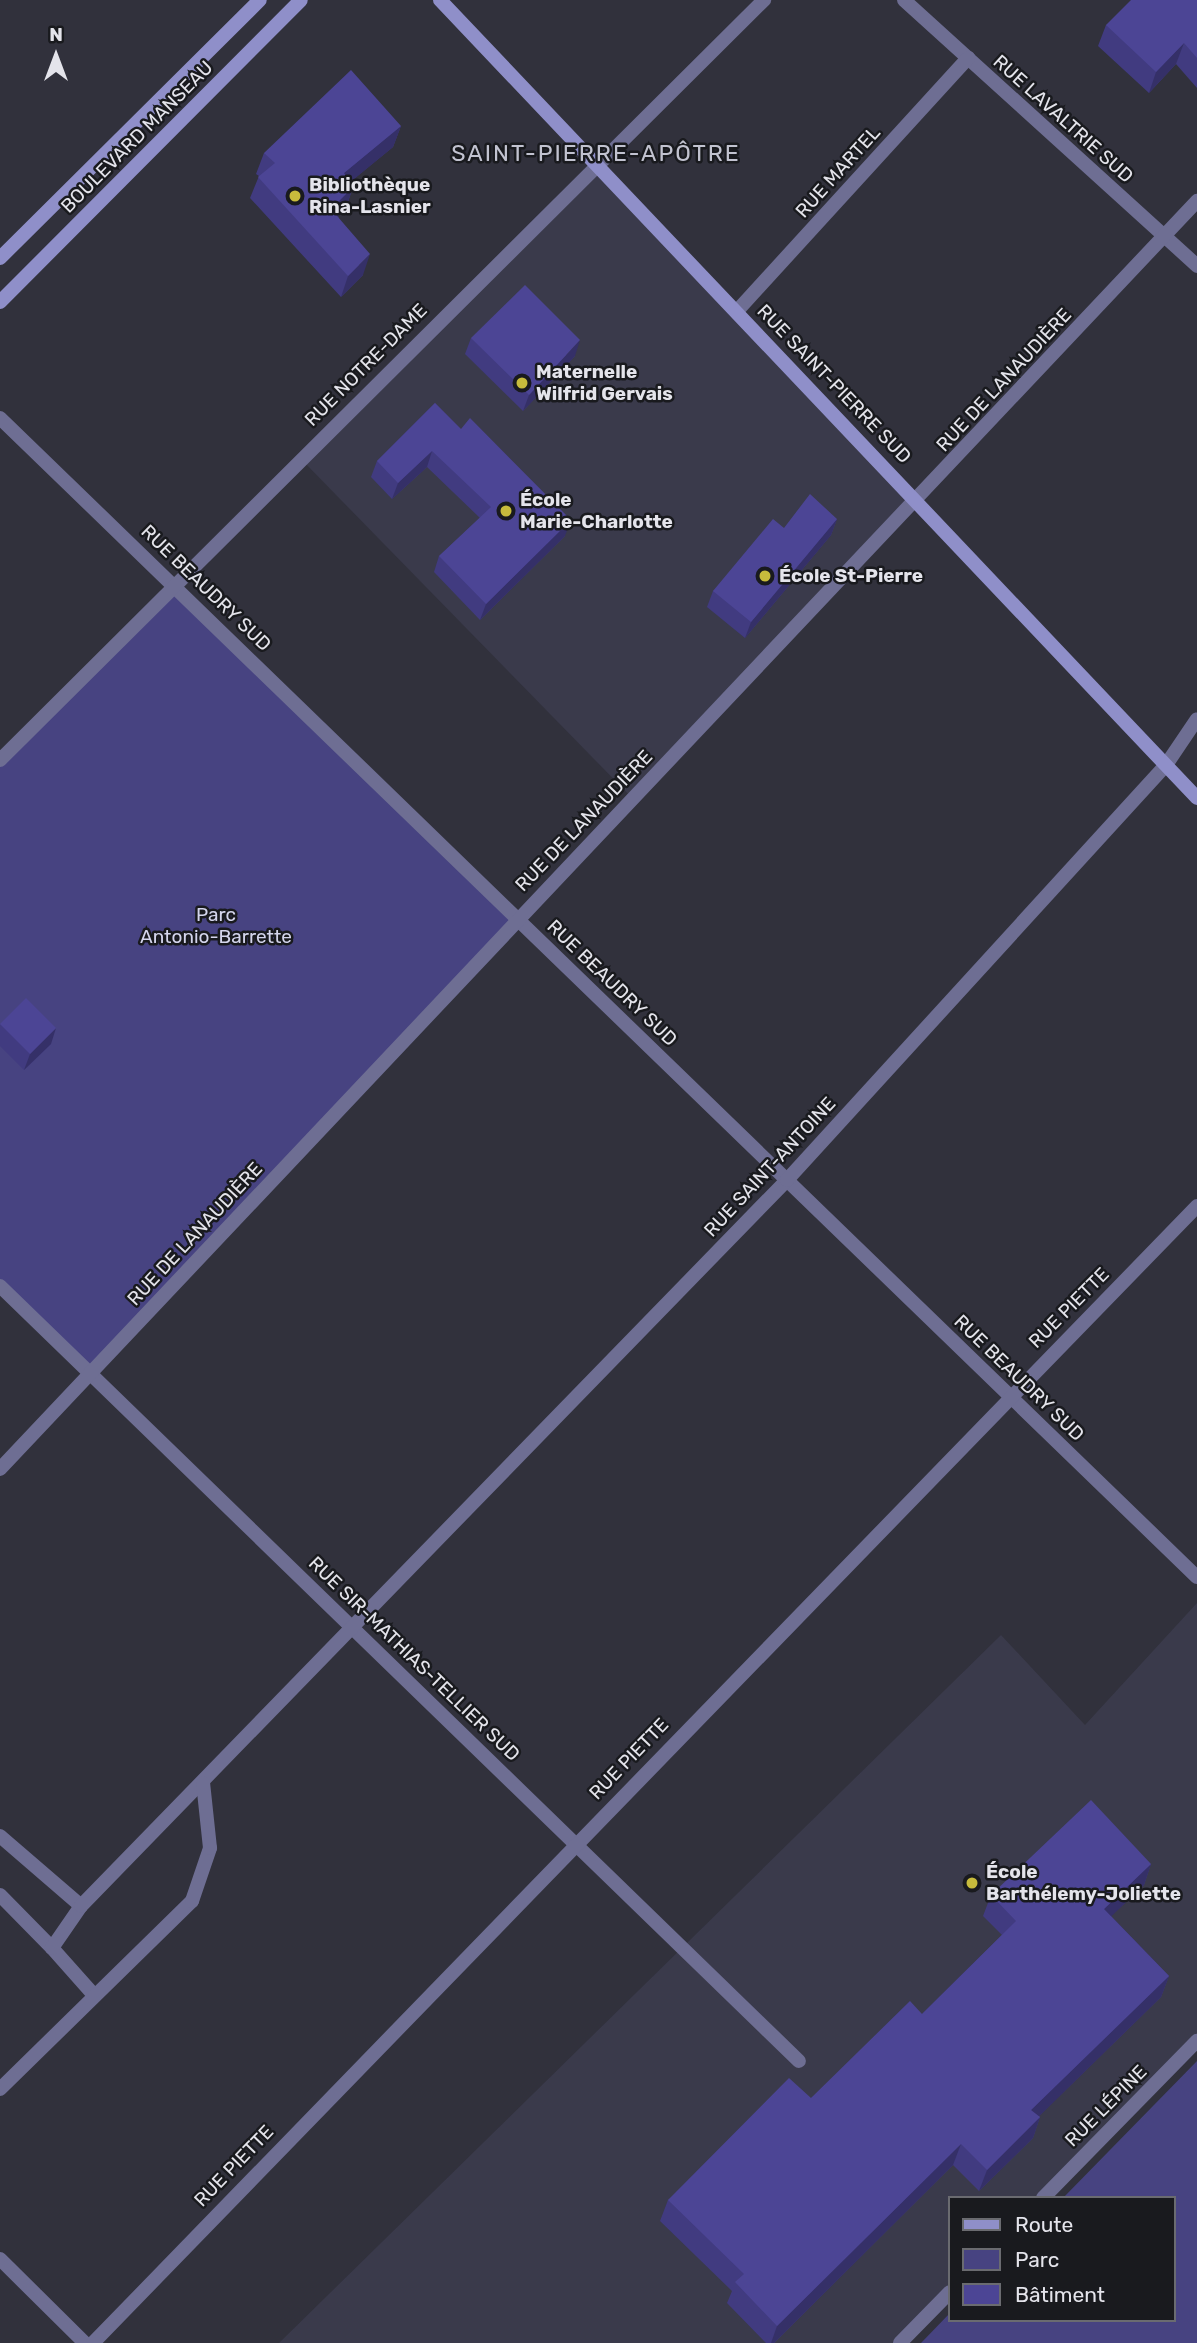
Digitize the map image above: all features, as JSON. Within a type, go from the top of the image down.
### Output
[{"type":"street","name":"BOULEVARD MANSEAU","points":[[0,258],[260,0]]},
{"type":"street","name":"BOULEVARD MANSEAU","points":[[0,302],[301,0]]},
{"type":"street","name":"RUE SAINT-PIERRE SUD","points":[[440,0],[919,500],[1197,798]]},
{"type":"street","name":"RUE NOTRE-DAME","points":[[0,760],[595,164],[764,0]]},
{"type":"street","name":"RUE LAVALTRIE SUD","points":[[904,0],[1197,266]]},
{"type":"street","name":"RUE MARTEL","points":[[737,311],[968,58]]},
{"type":"street","name":"RUE DE LANAUDIÈRE","points":[[0,1469],[518,918],[919,500],[1197,201]]},
{"type":"street","name":"RUE BEAUDRY SUD","points":[[0,418],[174,583],[1197,1577]]},
{"type":"street","name":"RUE SAINT-ANTOINE","points":[[52,1948],[81,1906],[355,1629],[787,1180],[1166,765],[1197,719]]},
{"type":"street","name":"RUE PIETTE","points":[[93,2343],[576,1842],[1197,1206]]},
{"type":"street","name":"RUE SIR-MATHIAS-TELLIER SUD","points":[[0,1286],[799,2061]]},
{"type":"street","points":[[0,2089],[93,1994],[192,1901],[205,1878],[210,1822],[203,1783]]},
{"type":"street","points":[[0,1836],[81,1906]]},
{"type":"street","points":[[0,1895],[93,1994]]},
{"type":"street","name":"RUE LÉPINE","points":[[1045,2196],[1197,2041]]},
{"type":"street","points":[[0,2259],[85,2343]]},
{"type":"street","points":[[900,2343],[948,2294]]},
{"type":"shaded area","points":[[595,164],[919,500],[637,803],[299,457]]},
{"type":"shaded area","name":"École Barthélemy-Joliette","points":[[1197,1603],[1197,2041],[1045,2196],[948,2196],[948,2294],[900,2343],[279,2343],[1001,1635],[1085,1725]]},
{"type":"green space","name":"Parc Antonio-Barrette","points":[[174,583],[518,918],[90,1374],[0,1286],[0,760]]},
{"type":"green space","points":[[1197,2061],[1197,2343],[921,2343],[948,2315],[948,2322],[1176,2322],[1176,2196],[1065,2196]]},
{"type":"building","points":[[1131,0],[1197,0],[1197,58],[1184,43],[1156,72],[1106,25]]},
{"type":"building","name":"Bibliothèque Rina-Lasnier","points":[[351,70],[401,126],[344,173],[353,187],[331,209],[370,254],[348,276],[258,177],[275,163],[264,153]]},
{"type":"building","name":"Maternelle Wilfrid Gervais","points":[[525,285],[580,340],[529,395],[471,338]]},
{"type":"building","name":"École Marie-Charlotte","points":[[435,403],[461,429],[470,418],[571,520],[486,604],[439,556],[491,507],[432,451],[398,483],[377,461]]},
{"type":"building","name":"École St-Pierre","points":[[810,494],[837,519],[751,622],[713,591],[773,519],[784,528]]},
{"type":"building","points":[[26,998],[56,1028],[30,1054],[0,1024]]},
{"type":"building","points":[[1091,1800],[1151,1864],[1104,1909],[1169,1976],[1031,2110],[1040,2117],[987,2170],[961,2144],[777,2326],[735,2282],[744,2274],[668,2200],[789,2078],[811,2098],[910,2001],[922,2014],[1016,1921],[991,1895]]},
{"type":"place","name":"Bibliothèque Rina-Lasnier","points":[[295,196]]},
{"type":"place","name":"Maternelle Wilfrid Gervais","points":[[522,383]]},
{"type":"place","name":"École Marie-Charlotte","points":[[506,511]]},
{"type":"place","name":"École St-Pierre","points":[[765,576]]},
{"type":"place","name":"École Barthélemy-Joliette","points":[[972,1883]]},
{"type":"district","name":"SAINT-PIERRE-APÔTRE","points":[[596,153]]}]
